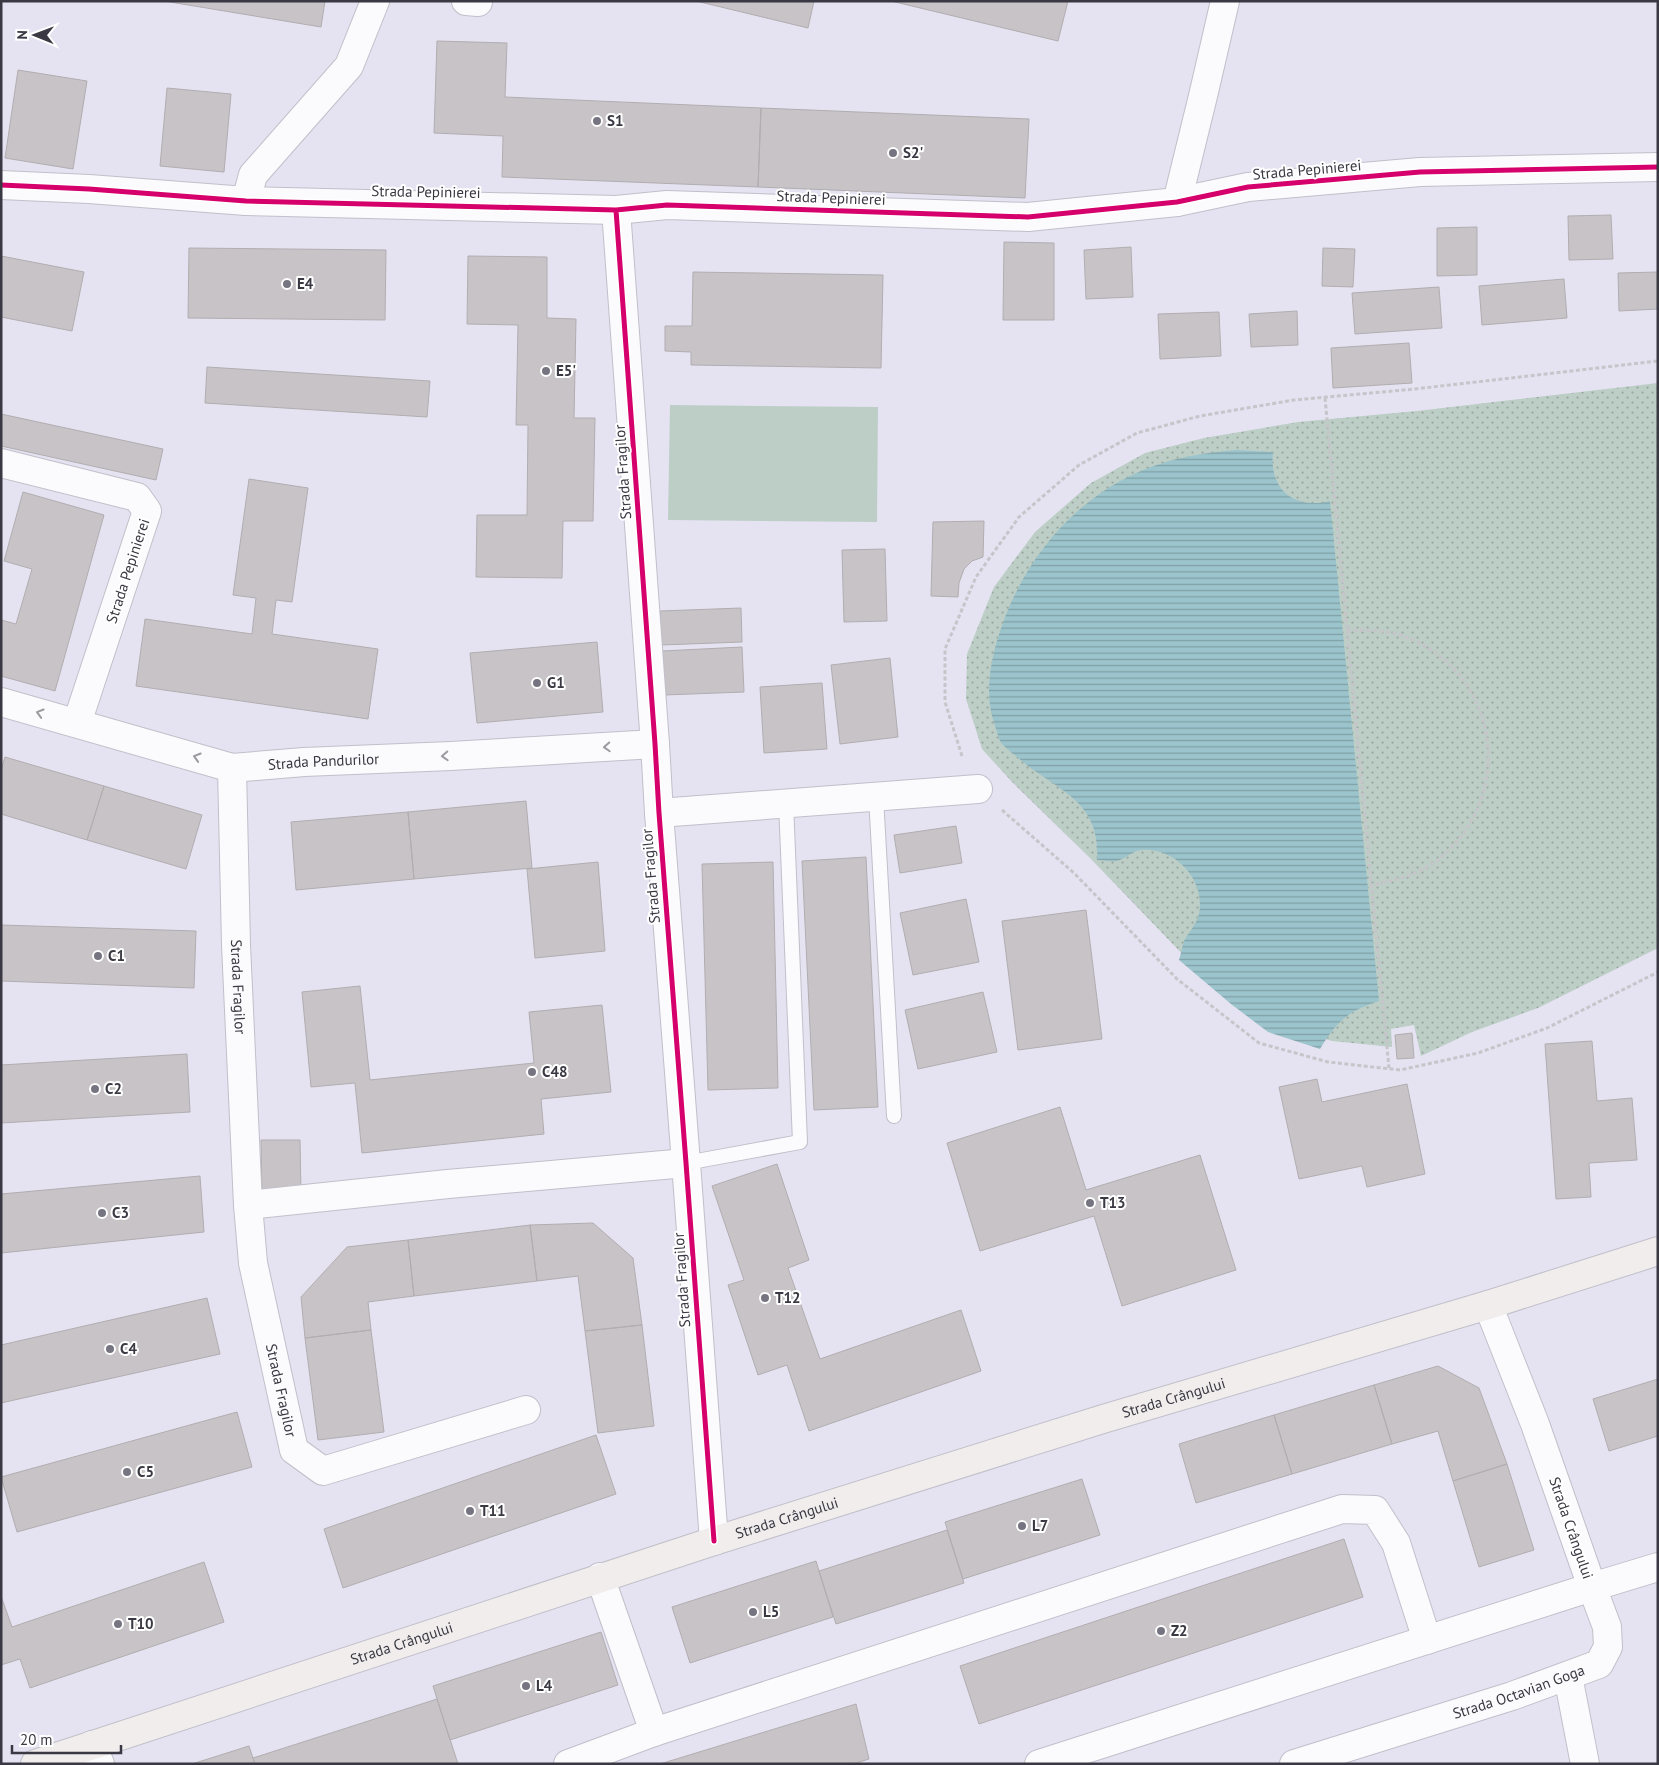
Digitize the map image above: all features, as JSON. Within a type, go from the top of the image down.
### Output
[{"type":"main road","name":"Strada Crângului","points":[[35,1764],[96,1754],[600,1577],[1094,1422],[1488,1305],[1658,1251]]},
{"type":"street","points":[[246,201],[253,175],[349,66],[375,1]]},
{"type":"street","points":[[1177,202],[1204,96],[1225,1]]},
{"type":"street","name":"Strada Pepinierei","points":[[1,185],[89,189],[246,201],[616,210],[667,205],[1028,217],[1177,202],[1248,188],[1420,172],[1658,166]]},
{"type":"street","name":"Strada Fragilor","points":[[616,210],[656,744],[658,813],[714,1541]]},
{"type":"street","name":"Strada Pepinierei","points":[[1,463],[137,497],[147,511],[77,723]]},
{"type":"street","name":"Strada Pandurilor","points":[[1,702],[232,768],[304,762],[460,756],[656,744]]},
{"type":"street","name":"Strada Fragilor","points":[[232,768],[236,945],[248,1205],[253,1263],[294,1450],[323,1472],[526,1410]]},
{"type":"street","name":"Strada Fragilor","points":[[658,813],[978,789]]},
{"type":"street","points":[[248,1205],[448,1184],[686,1163]]},
{"type":"street","name":"Strada Crângului","points":[[1039,1764],[1592,1588],[1535,1424],[1488,1305]]},
{"type":"street","points":[[568,1764],[654,1732],[1342,1509],[1375,1510],[1396,1543],[1427,1640]]},
{"type":"street","points":[[1592,1588],[1658,1566]]},
{"type":"street","points":[[600,1577],[654,1732]]},
{"type":"street","name":"Strada Octavian Goga","points":[[1294,1764],[1512,1696],[1599,1664],[1608,1647],[1607,1627],[1592,1588]]},
{"type":"street","points":[[1568,1676],[1584,1764]]},
{"type":"lane","points":[[876,797],[894,1116]]},
{"type":"lane","points":[[686,1163],[800,1142],[786,803]]},
{"type":"path","points":[[1658,361],[1415,389],[1294,400],[1200,416],[1137,433],[1079,465],[1019,518],[976,577],[946,649],[944,702],[964,760],[978,789],[1074,873],[1176,979],[1259,1043],[1328,1062],[1400,1070],[1478,1053],[1547,1028],[1658,972]]},
{"type":"path","points":[[1325,398],[1389,1068]]},
{"type":"path","points":[[1347,630],[1372,630],[1396,634],[1419,643],[1439,656],[1457,672],[1471,692],[1482,714],[1488,738],[1489,764],[1485,790],[1476,814],[1462,837],[1443,856],[1422,870],[1398,880],[1372,885]]},
{"type":"shaded area","points":[[1658,383],[1658,948],[1538,1008],[1472,1032],[1421,1056],[1414,1025],[1391,1029],[1392,1047],[1332,1041],[1269,1023],[1191,963],[1090,858],[1012,782],[982,749],[966,699],[967,654],[994,587],[1035,532],[1091,483],[1145,453],[1204,438],[1298,422],[1417,411]]},
{"type":"shaded area","points":[[670,405],[878,407],[877,522],[668,520]]},
{"type":"water","points":[[1237,450],[1273,452],[1275,477],[1286,494],[1305,502],[1330,501],[1379,1001],[1359,1009],[1344,1018],[1332,1031],[1320,1049],[1268,1032],[1231,1004],[1179,960],[1184,941],[1199,914],[1200,901],[1198,889],[1193,878],[1176,860],[1154,850],[1141,850],[1117,861],[1097,860],[1096,839],[1092,823],[1083,809],[1073,798],[1003,745],[999,738],[990,705],[989,684],[992,662],[997,641],[1008,611],[1022,582],[1039,554],[1059,530],[1082,508],[1107,489],[1135,473],[1183,457]]},
{"type":"building","points":[[164,1],[325,1],[321,27]]},
{"type":"building","points":[[696,1],[814,1],[808,28]]},
{"type":"building","points":[[891,1],[1068,1],[1058,41]]},
{"type":"building","name":"S1","points":[[437,41],[507,43],[505,97],[761,108],[758,187],[502,177],[503,136],[434,133]]},
{"type":"building","points":[[18,70],[87,81],[73,169],[5,158]]},
{"type":"building","points":[[167,88],[231,94],[224,172],[160,166]]},
{"type":"building","name":"S2'","points":[[761,108],[1029,119],[1025,198],[758,187]]},
{"type":"building","points":[[1611,215],[1613,259],[1569,260],[1568,216]]},
{"type":"building","points":[[1477,227],[1477,275],[1437,276],[1437,228]]},
{"type":"building","points":[[1004,242],[1054,243],[1054,320],[1003,320]]},
{"type":"building","points":[[1131,247],[1133,297],[1086,299],[1084,250]]},
{"type":"building","name":"E4","points":[[189,248],[386,250],[385,320],[188,318]]},
{"type":"building","points":[[1323,248],[1355,249],[1353,287],[1322,286]]},
{"type":"building","points":[[1,256],[84,272],[72,331],[1,317]]},
{"type":"building","name":"E5'","points":[[468,256],[547,257],[547,318],[576,319],[574,418],[595,418],[593,521],[563,521],[562,578],[476,577],[477,515],[527,515],[528,425],[516,425],[518,325],[467,324]]},
{"type":"building","points":[[693,272],[883,275],[881,368],[691,365],[691,352],[665,351],[665,326],[692,326]]},
{"type":"building","points":[[1658,272],[1658,309],[1619,311],[1618,273]]},
{"type":"building","points":[[1564,279],[1567,318],[1482,325],[1479,286]]},
{"type":"building","points":[[1439,287],[1442,328],[1355,334],[1352,293]]},
{"type":"building","points":[[1297,311],[1298,345],[1251,347],[1249,314]]},
{"type":"building","points":[[1219,312],[1221,356],[1160,359],[1158,314]]},
{"type":"building","points":[[1409,343],[1412,383],[1333,388],[1331,348]]},
{"type":"building","points":[[207,367],[430,381],[427,417],[205,403]]},
{"type":"building","points":[[1,414],[163,449],[156,480],[1,446]]},
{"type":"building","points":[[249,479],[308,488],[292,602],[276,600],[272,634],[378,649],[368,719],[136,686],[145,619],[252,634],[256,598],[233,595]]},
{"type":"building","points":[[23,492],[104,515],[55,691],[1,676],[1,620],[16,624],[32,569],[4,561]]},
{"type":"building","points":[[984,521],[983,557],[972,561],[964,569],[959,583],[958,597],[931,596],[933,522]]},
{"type":"building","points":[[885,549],[887,621],[844,622],[842,550]]},
{"type":"building","points":[[741,608],[742,642],[661,645],[660,611]]},
{"type":"building","name":"G1","points":[[597,642],[603,712],[477,723],[470,653]]},
{"type":"building","points":[[742,647],[744,692],[664,695],[662,651]]},
{"type":"building","points":[[890,658],[898,737],[840,744],[831,665]]},
{"type":"building","points":[[822,683],[827,749],[764,753],[760,687]]},
{"type":"building","points":[[5,757],[104,786],[87,840],[1,814],[1,770]]},
{"type":"building","points":[[104,786],[202,815],[186,869],[87,840]]},
{"type":"building","points":[[526,801],[532,868],[414,879],[408,812]]},
{"type":"building","points":[[408,812],[414,879],[296,890],[291,822]]},
{"type":"building","points":[[956,826],[962,863],[900,873],[894,835]]},
{"type":"building","points":[[866,857],[878,1107],[814,1110],[802,861]]},
{"type":"building","points":[[598,862],[605,951],[535,958],[527,869]]},
{"type":"building","points":[[773,862],[778,1088],[708,1090],[702,864]]},
{"type":"building","points":[[966,899],[979,962],[913,975],[900,913]]},
{"type":"building","points":[[1086,910],[1102,1039],[1018,1050],[1002,921]]},
{"type":"building","name":"C1","points":[[1,925],[196,931],[194,988],[1,981]]},
{"type":"building","name":"C48","points":[[360,986],[370,1080],[534,1063],[529,1012],[602,1005],[611,1092],[541,1099],[544,1134],[362,1153],[355,1083],[311,1087],[302,992]]},
{"type":"building","points":[[983,992],[997,1052],[918,1069],[905,1010]]},
{"type":"building","points":[[1412,1033],[1414,1058],[1397,1059],[1395,1035]]},
{"type":"building","points":[[1592,1041],[1597,1101],[1632,1098],[1637,1160],[1589,1163],[1591,1197],[1556,1199],[1545,1044]]},
{"type":"building","name":"C2","points":[[187,1054],[190,1112],[1,1123],[1,1065]]},
{"type":"building","points":[[1317,1079],[1322,1102],[1407,1084],[1425,1174],[1367,1187],[1362,1166],[1299,1179],[1279,1087]]},
{"type":"building","name":"T13","points":[[1060,1107],[1086,1190],[1200,1155],[1236,1270],[1122,1306],[1094,1216],[980,1251],[947,1143]]},
{"type":"building","points":[[261,1140],[300,1140],[301,1195],[262,1195]]},
{"type":"building","name":"T12","points":[[777,1164],[809,1260],[788,1268],[820,1359],[961,1310],[981,1371],[809,1431],[787,1365],[758,1375],[728,1285],[744,1280],[712,1186]]},
{"type":"building","name":"C3","points":[[200,1176],[204,1232],[1,1253],[1,1194]]},
{"type":"building","points":[[593,1223],[633,1258],[642,1325],[585,1331],[578,1276],[537,1281],[530,1225]]},
{"type":"building","points":[[530,1225],[537,1281],[414,1296],[408,1240]]},
{"type":"building","points":[[408,1240],[414,1296],[368,1302],[371,1330],[305,1338],[301,1297],[347,1247]]},
{"type":"building","name":"C4","points":[[207,1298],[220,1354],[1,1403],[1,1345]]},
{"type":"building","points":[[642,1325],[654,1426],[598,1433],[585,1331]]},
{"type":"building","points":[[371,1330],[384,1432],[318,1440],[305,1338]]},
{"type":"building","points":[[1438,1366],[1479,1388],[1507,1464],[1453,1481],[1438,1431],[1392,1444],[1374,1385]]},
{"type":"building","points":[[1658,1379],[1658,1436],[1609,1451],[1593,1399]]},
{"type":"building","points":[[1374,1385],[1392,1444],[1292,1474],[1274,1415]]},
{"type":"building","name":"C5","points":[[237,1412],[252,1467],[17,1532],[1,1477]]},
{"type":"building","points":[[1274,1415],[1292,1474],[1196,1503],[1179,1444]]},
{"type":"building","name":"T11","points":[[596,1435],[616,1494],[343,1588],[324,1529]]},
{"type":"building","points":[[1507,1464],[1534,1550],[1479,1567],[1453,1481]]},
{"type":"building","name":"L7","points":[[1082,1479],[1100,1535],[963,1579],[945,1522]]},
{"type":"building","points":[[947,1530],[964,1583],[836,1624],[819,1571]]},
{"type":"building","name":"Z2","points":[[1344,1539],[1363,1597],[979,1724],[960,1666]]},
{"type":"building","name":"L5","points":[[816,1561],[833,1617],[690,1663],[672,1607]]},
{"type":"building","name":"T10","points":[[204,1562],[224,1622],[30,1688],[20,1659],[1,1665],[1,1596],[12,1627]]},
{"type":"building","name":"L4","points":[[601,1632],[618,1685],[450,1740],[433,1686]]},
{"type":"building","points":[[437,1699],[458,1764],[255,1764],[253,1758]]},
{"type":"building","points":[[856,1704],[869,1759],[853,1764],[660,1764]]},
{"type":"building","points":[[249,1746],[255,1764],[192,1764]]},
{"type":"cycle path","points":[[1,185],[89,189],[246,201],[616,210],[667,205],[1028,217],[1177,202],[1248,187],[1420,172],[1658,167]]},
{"type":"cycle path","points":[[616,210],[714,1541]]},
{"type":"place","name":"S1","points":[[597,121]]},
{"type":"place","name":"S2'","points":[[893,153]]},
{"type":"place","name":"E4","points":[[287,284]]},
{"type":"place","name":"E5'","points":[[546,371]]},
{"type":"place","name":"G1","points":[[537,683]]},
{"type":"place","name":"C1","points":[[98,956]]},
{"type":"place","name":"C48","points":[[532,1072]]},
{"type":"place","name":"C2","points":[[95,1089]]},
{"type":"place","name":"T13","points":[[1090,1203]]},
{"type":"place","name":"C3","points":[[102,1213]]},
{"type":"place","name":"T12","points":[[765,1298]]},
{"type":"place","name":"C4","points":[[110,1349]]},
{"type":"place","name":"C5","points":[[127,1472]]},
{"type":"place","name":"T11","points":[[470,1511]]},
{"type":"place","name":"L7","points":[[1022,1526]]},
{"type":"place","name":"L5","points":[[753,1612]]},
{"type":"place","name":"T10","points":[[118,1624]]},
{"type":"place","name":"Z2","points":[[1161,1631]]},
{"type":"place","name":"L4","points":[[526,1686]]}]
